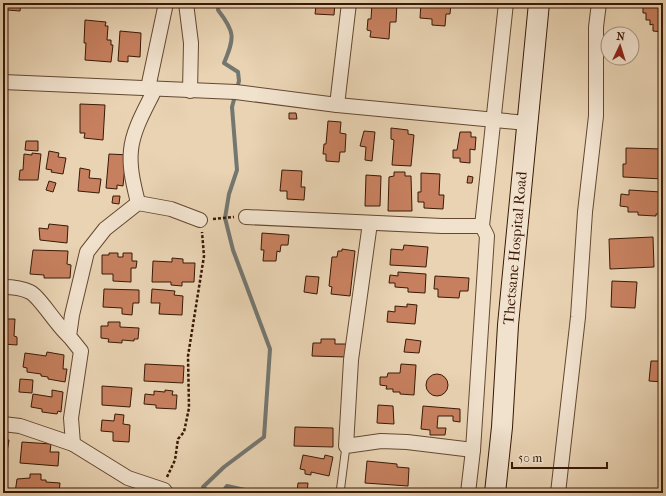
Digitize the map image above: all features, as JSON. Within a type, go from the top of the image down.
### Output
[{"type":"main road","name":"Thetsane Hospital Road","points":[[495,493],[502,427],[508,325],[538,3]]},
{"type":"street","points":[[138,203],[132,178],[131,150],[135,134],[152,89],[166,3]]},
{"type":"street","points":[[186,3],[192,43],[190,91]]},
{"type":"street","points":[[337,105],[349,3]]},
{"type":"street","points":[[468,493],[473,450],[487,236],[482,226],[495,118],[506,3]]},
{"type":"street","points":[[558,493],[578,317],[585,212],[596,116],[596,27],[599,3]]},
{"type":"street","points":[[3,82],[236,92],[337,105],[495,118],[526,123]]},
{"type":"street","points":[[69,336],[72,315],[87,252],[105,228],[138,203],[171,209],[200,220]]},
{"type":"street","points":[[246,217],[370,223],[482,226]]},
{"type":"street","points":[[370,223],[351,360],[346,446],[381,441],[473,450]]},
{"type":"street","points":[[3,287],[14,287],[31,292],[59,328],[69,336],[81,351],[71,418],[73,444]]},
{"type":"street","points":[[3,424],[20,426],[73,444],[128,478],[165,491]]},
{"type":"lane","points":[[340,493],[346,446]]},
{"type":"path","points":[[165,491],[167,476],[175,460],[178,439],[184,432],[189,408],[188,356],[204,256],[200,220],[246,217]]},
{"type":"building","points":[[8,3],[21,3],[20,11],[7,10]]},
{"type":"building","points":[[312,3],[335,3],[334,15],[315,14],[316,6],[312,6]]},
{"type":"building","points":[[372,3],[397,3],[396,22],[390,22],[389,39],[370,37],[371,31],[367,30],[368,19],[371,19]]},
{"type":"building","points":[[421,3],[451,3],[450,14],[446,14],[445,26],[432,25],[432,19],[420,18]]},
{"type":"building","points":[[643,3],[663,3],[663,32],[653,31],[653,24],[650,25],[650,20],[646,20],[646,13],[643,13]]},
{"type":"building","points":[[85,20],[106,22],[105,26],[108,26],[107,40],[111,40],[111,45],[113,45],[111,62],[85,60]]},
{"type":"building","points":[[120,31],[141,33],[140,57],[128,56],[128,62],[118,61]]},
{"type":"building","points":[[80,104],[105,105],[103,140],[84,138],[85,133],[80,133]]},
{"type":"building","points":[[289,113],[296,113],[297,119],[289,119]]},
{"type":"building","points":[[328,121],[341,122],[340,133],[346,134],[345,152],[340,152],[339,162],[326,161],[326,154],[323,154],[324,144],[326,144]]},
{"type":"building","points":[[391,128],[408,130],[408,134],[414,135],[411,166],[392,165],[394,140],[391,139]]},
{"type":"building","points":[[364,131],[375,132],[372,161],[365,160],[366,147],[360,146]]},
{"type":"building","points":[[460,132],[471,132],[471,137],[476,137],[475,150],[470,149],[470,163],[460,162],[460,158],[453,158],[453,150],[457,150]]},
{"type":"building","points":[[26,141],[38,141],[38,151],[25,150]]},
{"type":"building","points":[[626,148],[663,149],[663,179],[623,177],[623,164],[626,164]]},
{"type":"building","points":[[49,151],[59,153],[58,157],[66,158],[63,174],[51,172],[52,170],[46,169]]},
{"type":"building","points":[[32,153],[41,154],[38,180],[19,180],[20,170],[23,170],[24,154],[32,155]]},
{"type":"building","points":[[109,154],[130,155],[125,166],[123,186],[117,185],[117,189],[106,188]]},
{"type":"building","points":[[80,168],[90,170],[89,178],[101,179],[99,193],[78,191]]},
{"type":"building","points":[[282,170],[302,171],[301,187],[305,187],[304,200],[287,199],[287,191],[280,191]]},
{"type":"building","points":[[394,172],[405,172],[405,176],[411,176],[412,211],[388,211],[389,177],[394,176]]},
{"type":"building","points":[[421,173],[440,174],[439,195],[444,195],[443,209],[424,208],[424,202],[418,202],[418,192],[421,192]]},
{"type":"building","points":[[366,175],[381,176],[380,206],[365,206]]},
{"type":"building","points":[[468,176],[473,177],[472,183],[467,183]]},
{"type":"building","points":[[49,181],[56,183],[53,192],[46,190]]},
{"type":"building","points":[[629,190],[661,192],[660,214],[656,214],[656,216],[638,215],[638,212],[628,212],[628,207],[620,206],[621,194],[629,195]]},
{"type":"building","points":[[113,196],[120,196],[119,204],[112,203]]},
{"type":"building","points":[[49,224],[68,226],[67,243],[40,240],[39,228],[48,229]]},
{"type":"building","points":[[262,233],[289,235],[288,245],[281,245],[280,252],[277,251],[276,261],[263,261],[264,250],[261,250]]},
{"type":"building","points":[[653,237],[654,267],[610,269],[609,239]]},
{"type":"building","points":[[404,245],[428,247],[426,267],[390,265],[391,249],[403,250]]},
{"type":"building","points":[[342,249],[355,251],[350,296],[331,294],[332,287],[329,286],[332,257],[337,257],[338,251],[342,251]]},
{"type":"building","points":[[33,250],[68,251],[67,264],[71,265],[70,278],[44,278],[44,275],[30,274]]},
{"type":"building","points":[[109,253],[118,253],[118,257],[123,257],[123,253],[132,253],[132,261],[137,261],[136,268],[131,268],[131,282],[113,281],[113,274],[102,274],[102,255],[109,255]]},
{"type":"building","points":[[172,258],[183,259],[183,263],[195,263],[194,282],[182,282],[182,286],[171,285],[171,282],[152,282],[153,261],[172,262]]},
{"type":"building","points":[[398,272],[426,274],[425,293],[408,292],[408,288],[395,287],[395,283],[389,283],[390,275],[398,276]]},
{"type":"building","points":[[306,276],[319,277],[317,294],[304,292]]},
{"type":"building","points":[[435,276],[469,278],[468,291],[460,291],[459,298],[438,297],[438,289],[434,289]]},
{"type":"building","points":[[612,281],[637,282],[635,308],[611,307]]},
{"type":"building","points":[[104,289],[139,290],[139,303],[133,303],[132,315],[122,314],[122,308],[103,307]]},
{"type":"building","points":[[152,289],[175,291],[174,295],[183,296],[182,315],[159,314],[160,303],[151,303]]},
{"type":"building","points":[[407,304],[417,305],[415,324],[387,322],[388,311],[395,312],[395,306],[407,307]]},
{"type":"building","points":[[3,319],[15,319],[14,336],[17,337],[17,345],[3,344]]},
{"type":"building","points":[[108,322],[120,322],[120,327],[139,328],[138,339],[134,339],[134,341],[122,340],[122,343],[108,342],[109,339],[101,338],[101,326],[108,326]]},
{"type":"building","points":[[321,339],[335,339],[335,344],[348,344],[347,357],[312,356],[313,343],[321,343]]},
{"type":"building","points":[[406,339],[421,341],[419,353],[404,352]]},
{"type":"building","points":[[47,352],[64,355],[63,369],[67,369],[65,382],[48,379],[48,377],[41,376],[41,374],[27,372],[27,368],[23,367],[25,353],[46,356]]},
{"type":"building","points":[[651,361],[663,361],[663,382],[649,381]]},
{"type":"building","points":[[145,364],[184,366],[183,383],[144,381]]},
{"type":"building","points":[[401,364],[416,365],[414,395],[393,392],[393,389],[386,389],[387,386],[380,385],[380,377],[387,377],[388,373],[400,373]]},
{"type":"building","points":[[437,374],[445,377],[448,385],[445,393],[437,396],[429,393],[426,385],[429,377]]},
{"type":"building","points":[[20,379],[33,380],[32,393],[19,392]]},
{"type":"building","points":[[102,386],[132,388],[130,407],[102,405]]},
{"type":"building","points":[[52,390],[63,392],[61,412],[58,411],[57,414],[42,412],[42,409],[31,407],[33,394],[52,397]]},
{"type":"building","points":[[165,390],[173,391],[172,395],[177,395],[176,409],[156,408],[156,405],[144,404],[145,394],[154,395],[154,391],[165,392]]},
{"type":"building","points":[[378,405],[393,406],[394,424],[377,423]]},
{"type":"building","points":[[423,406],[460,409],[460,422],[453,421],[453,416],[438,416],[437,428],[446,428],[445,435],[430,435],[430,430],[421,429]]},
{"type":"building","points":[[115,414],[124,415],[123,424],[130,425],[129,442],[113,441],[113,432],[101,431],[102,420],[114,421]]},
{"type":"building","points":[[295,427],[333,428],[333,447],[294,446]]},
{"type":"building","points":[[3,440],[9,440],[7,452],[4,451],[3,459]]},
{"type":"building","points":[[22,442],[51,444],[50,452],[59,452],[58,466],[20,463]]},
{"type":"building","points":[[303,455],[324,459],[325,455],[333,457],[329,476],[311,472],[311,475],[305,474],[305,470],[300,469]]},
{"type":"building","points":[[367,461],[397,464],[397,467],[409,468],[408,486],[365,483]]},
{"type":"building","points":[[30,474],[41,474],[41,480],[60,483],[59,493],[15,493],[17,479],[30,478]]},
{"type":"building","points":[[298,483],[308,483],[307,492],[297,491]]},
{"type":"waterway","points":[[210,493],[203,487],[224,467],[264,437],[270,349],[233,250],[225,218],[229,194],[237,170],[232,107],[239,81],[238,72],[224,63],[230,47],[232,35],[228,24],[218,10],[219,3]]},
{"type":"waterway","points":[[222,493],[227,486],[245,490],[247,493]]}]
